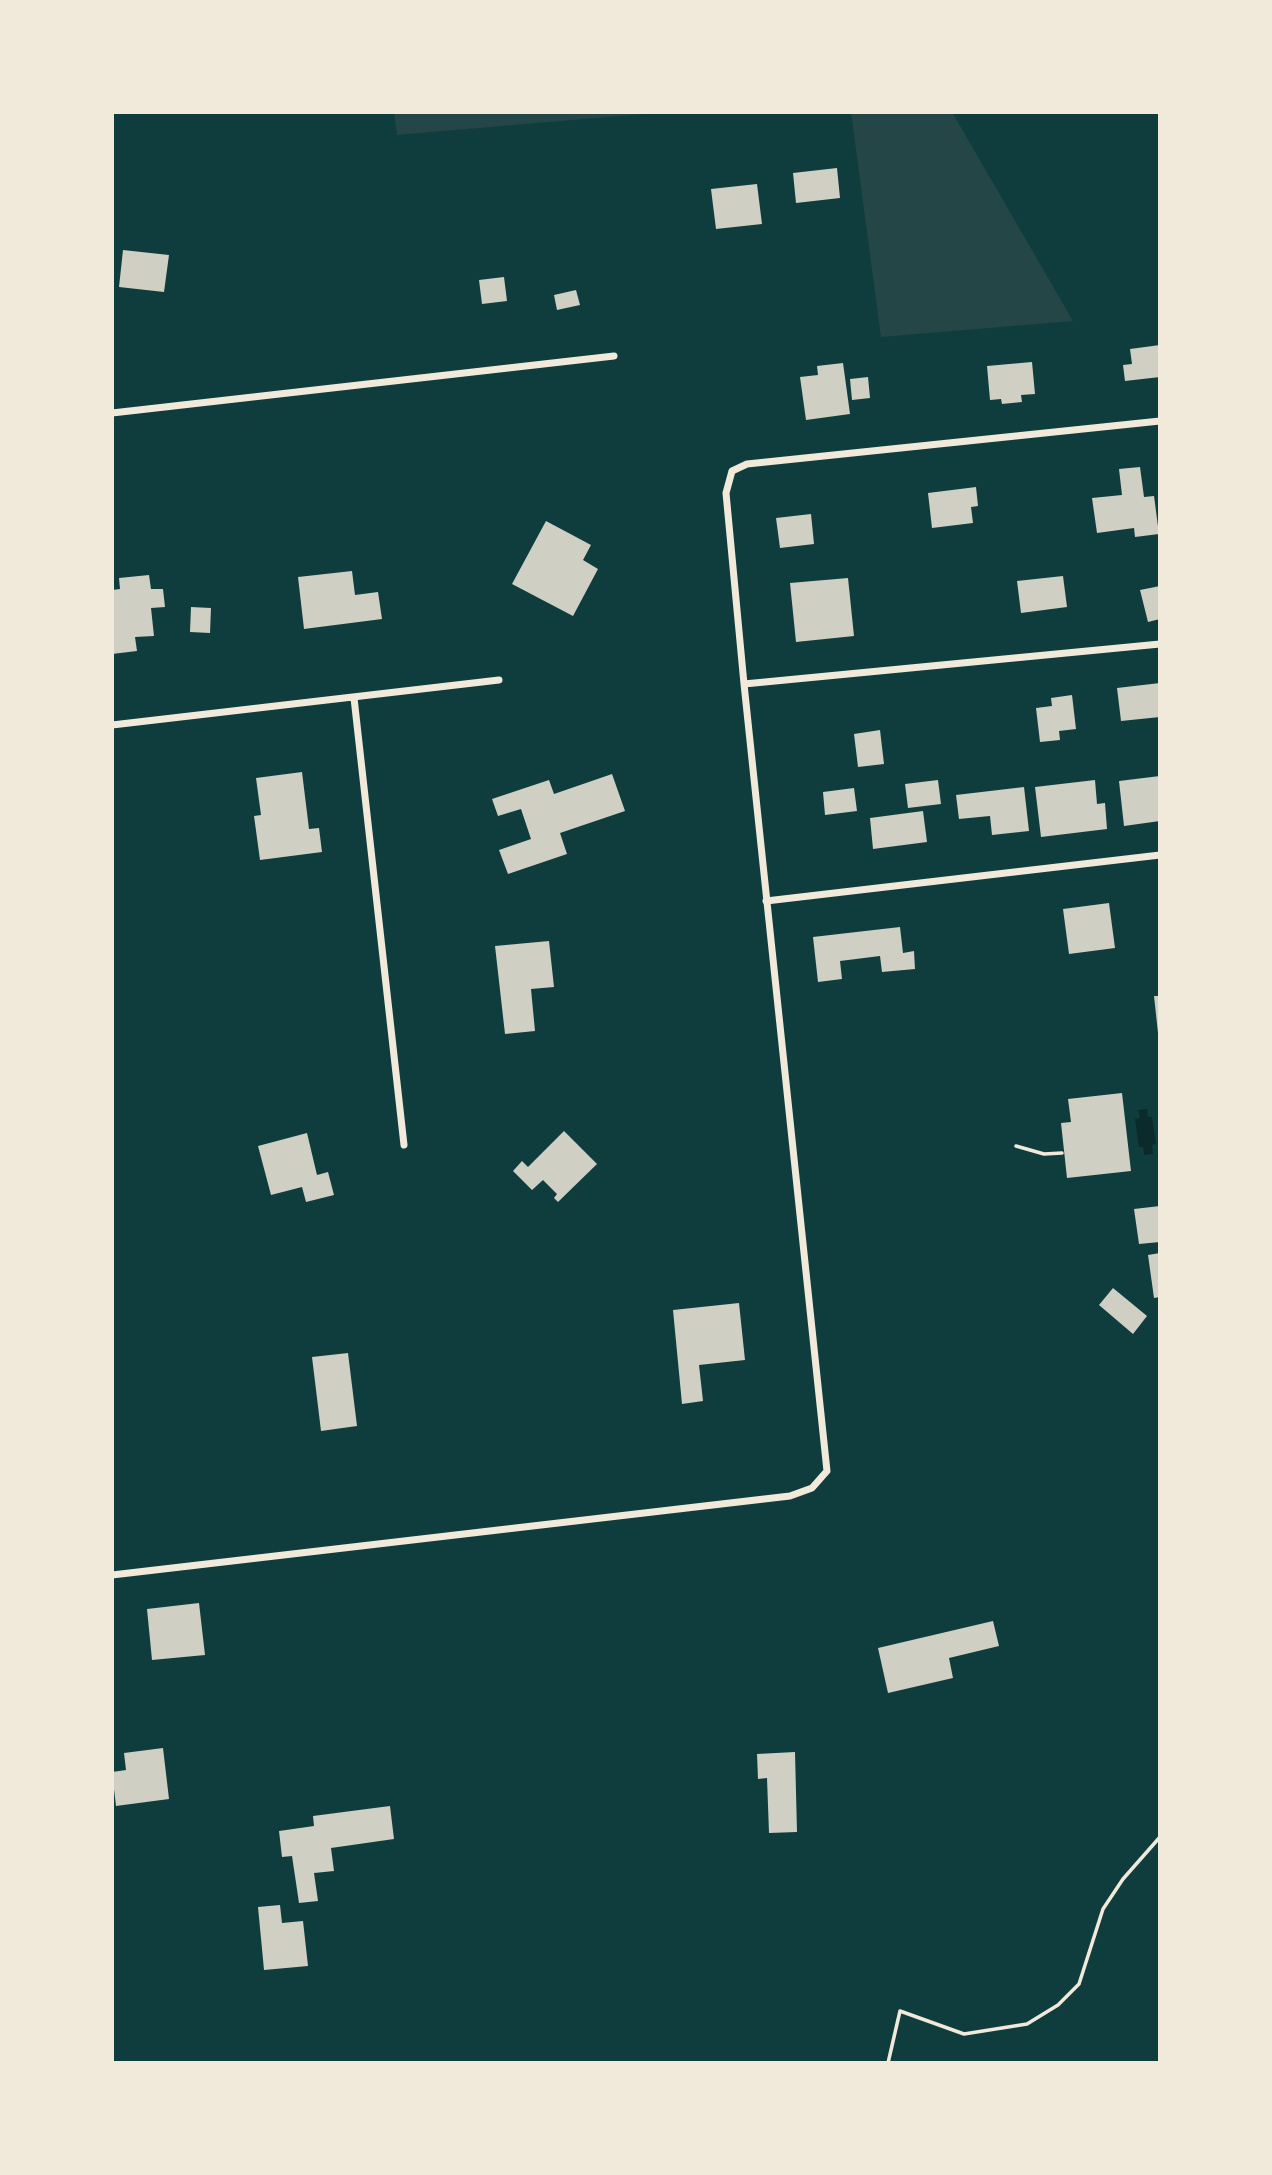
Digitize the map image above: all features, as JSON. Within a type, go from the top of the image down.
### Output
[{"type":"street","points":[[112,413],[614,356]]},
{"type":"street","points":[[112,1575],[790,1496],[812,1488],[827,1471],[744,684],[726,493],[732,471],[747,464],[1160,421]]},
{"type":"street","points":[[744,684],[1160,644]]},
{"type":"street","points":[[112,726],[499,680]]},
{"type":"street","points":[[354,698],[404,1145]]},
{"type":"street","points":[[766,901],[1160,855]]},
{"type":"path","points":[[1016,1146],[1044,1154],[1062,1153]]},
{"type":"path","points":[[888,2063],[900,2011],[964,2034],[1027,2024],[1058,2005],[1079,1984],[1103,1909],[1123,1880],[1160,1837]]},
{"type":"shaded area","points":[[394,112],[666,112],[397,135]]},
{"type":"shaded area","points":[[851,112],[952,112],[1073,321],[881,337]]},
{"type":"shaded area","points":[[1147,1109],[1148,1117],[1152,1117],[1156,1144],[1152,1145],[1153,1154],[1144,1155],[1143,1147],[1139,1147],[1135,1119],[1140,1118],[1138,1110]]},
{"type":"building","points":[[837,168],[840,198],[796,203],[793,173]]},
{"type":"building","points":[[757,184],[762,224],[716,229],[711,189]]},
{"type":"building","points":[[123,250],[169,255],[164,292],[119,287]]},
{"type":"building","points":[[504,277],[507,301],[482,304],[479,280]]},
{"type":"building","points":[[576,290],[580,305],[557,310],[554,295]]},
{"type":"building","points":[[1160,345],[1160,377],[1125,381],[1123,365],[1132,364],[1130,349]]},
{"type":"building","points":[[1032,362],[1035,394],[1021,395],[1022,402],[1002,404],[1001,399],[990,400],[987,366]]},
{"type":"building","points":[[843,363],[850,414],[806,420],[800,377],[818,375],[817,366]]},
{"type":"building","points":[[868,377],[870,398],[852,400],[850,379]]},
{"type":"building","points":[[1140,467],[1144,497],[1154,496],[1159,534],[1135,537],[1134,528],[1097,533],[1092,498],[1122,495],[1119,469]]},
{"type":"building","points":[[976,487],[978,506],[971,507],[973,523],[932,528],[928,493]]},
{"type":"building","points":[[811,514],[814,544],[780,548],[776,518]]},
{"type":"building","points":[[546,521],[591,545],[583,560],[598,569],[573,616],[512,584]]},
{"type":"building","points":[[352,571],[355,595],[378,592],[382,619],[304,629],[298,577]]},
{"type":"building","points":[[149,575],[151,589],[163,589],[165,607],[151,608],[154,636],[135,637],[137,651],[112,654],[112,590],[120,589],[119,578]]},
{"type":"building","points":[[1063,576],[1067,607],[1021,613],[1017,581]]},
{"type":"building","points":[[848,578],[854,636],[796,642],[790,583]]},
{"type":"building","points":[[1160,586],[1160,619],[1148,622],[1140,590]]},
{"type":"building","points":[[191,607],[211,608],[210,633],[190,632]]},
{"type":"building","points":[[1160,683],[1160,717],[1121,721],[1117,688]]},
{"type":"building","points":[[1072,695],[1076,729],[1059,731],[1060,740],[1040,742],[1036,708],[1052,706],[1051,698]]},
{"type":"building","points":[[880,730],[884,764],[858,767],[854,734]]},
{"type":"building","points":[[302,772],[309,829],[319,828],[322,852],[260,860],[254,816],[261,815],[256,778]]},
{"type":"building","points":[[612,774],[625,811],[560,833],[567,854],[508,874],[499,850],[531,839],[521,809],[498,816],[492,799],[549,780],[554,794]]},
{"type":"building","points":[[1160,776],[1160,821],[1124,826],[1119,781]]},
{"type":"building","points":[[938,780],[941,804],[908,808],[905,784]]},
{"type":"building","points":[[1095,780],[1097,804],[1105,803],[1107,829],[1041,837],[1035,787]]},
{"type":"building","points":[[1024,787],[1029,831],[992,835],[990,816],[959,819],[956,795]]},
{"type":"building","points":[[854,788],[857,811],[825,815],[823,792]]},
{"type":"building","points":[[923,811],[927,842],[873,849],[870,818]]},
{"type":"building","points":[[1109,903],[1115,948],[1069,954],[1063,909]]},
{"type":"building","points":[[900,927],[903,953],[914,951],[915,969],[882,972],[880,956],[840,961],[842,979],[818,982],[813,937]]},
{"type":"building","points":[[549,941],[554,987],[531,989],[535,1031],[505,1034],[495,946]]},
{"type":"building","points":[[1154,996],[1160,996],[1160,1033],[1158,1033]]},
{"type":"building","points":[[1122,1093],[1131,1171],[1067,1178],[1061,1123],[1071,1122],[1068,1099]]},
{"type":"building","points":[[564,1131],[597,1164],[558,1202],[554,1198],[557,1194],[543,1180],[532,1190],[513,1171],[522,1161],[528,1167]]},
{"type":"building","points":[[307,1133],[317,1175],[328,1172],[334,1195],[306,1202],[302,1187],[271,1195],[258,1146]]},
{"type":"building","points":[[1160,1206],[1160,1242],[1139,1244],[1134,1209]]},
{"type":"building","points":[[1160,1253],[1160,1297],[1154,1298],[1148,1255]]},
{"type":"building","points":[[1113,1288],[1147,1316],[1133,1334],[1099,1305]]},
{"type":"building","points":[[739,1303],[745,1360],[699,1365],[703,1401],[682,1404],[673,1310]]},
{"type":"building","points":[[348,1353],[357,1426],[321,1431],[312,1357]]},
{"type":"building","points":[[199,1603],[205,1655],[152,1660],[147,1609]]},
{"type":"building","points":[[993,1621],[999,1646],[949,1658],[953,1678],[888,1693],[878,1648]]},
{"type":"building","points":[[163,1748],[169,1799],[116,1806],[112,1772],[126,1770],[124,1753]]},
{"type":"building","points":[[795,1752],[797,1832],[769,1833],[767,1778],[758,1779],[757,1754]]},
{"type":"building","points":[[390,1806],[394,1839],[331,1848],[334,1871],[314,1873],[318,1901],[299,1903],[292,1856],[282,1857],[279,1831],[314,1826],[313,1816]]},
{"type":"building","points":[[280,1905],[282,1923],[303,1921],[308,1966],[264,1970],[258,1907]]}]
